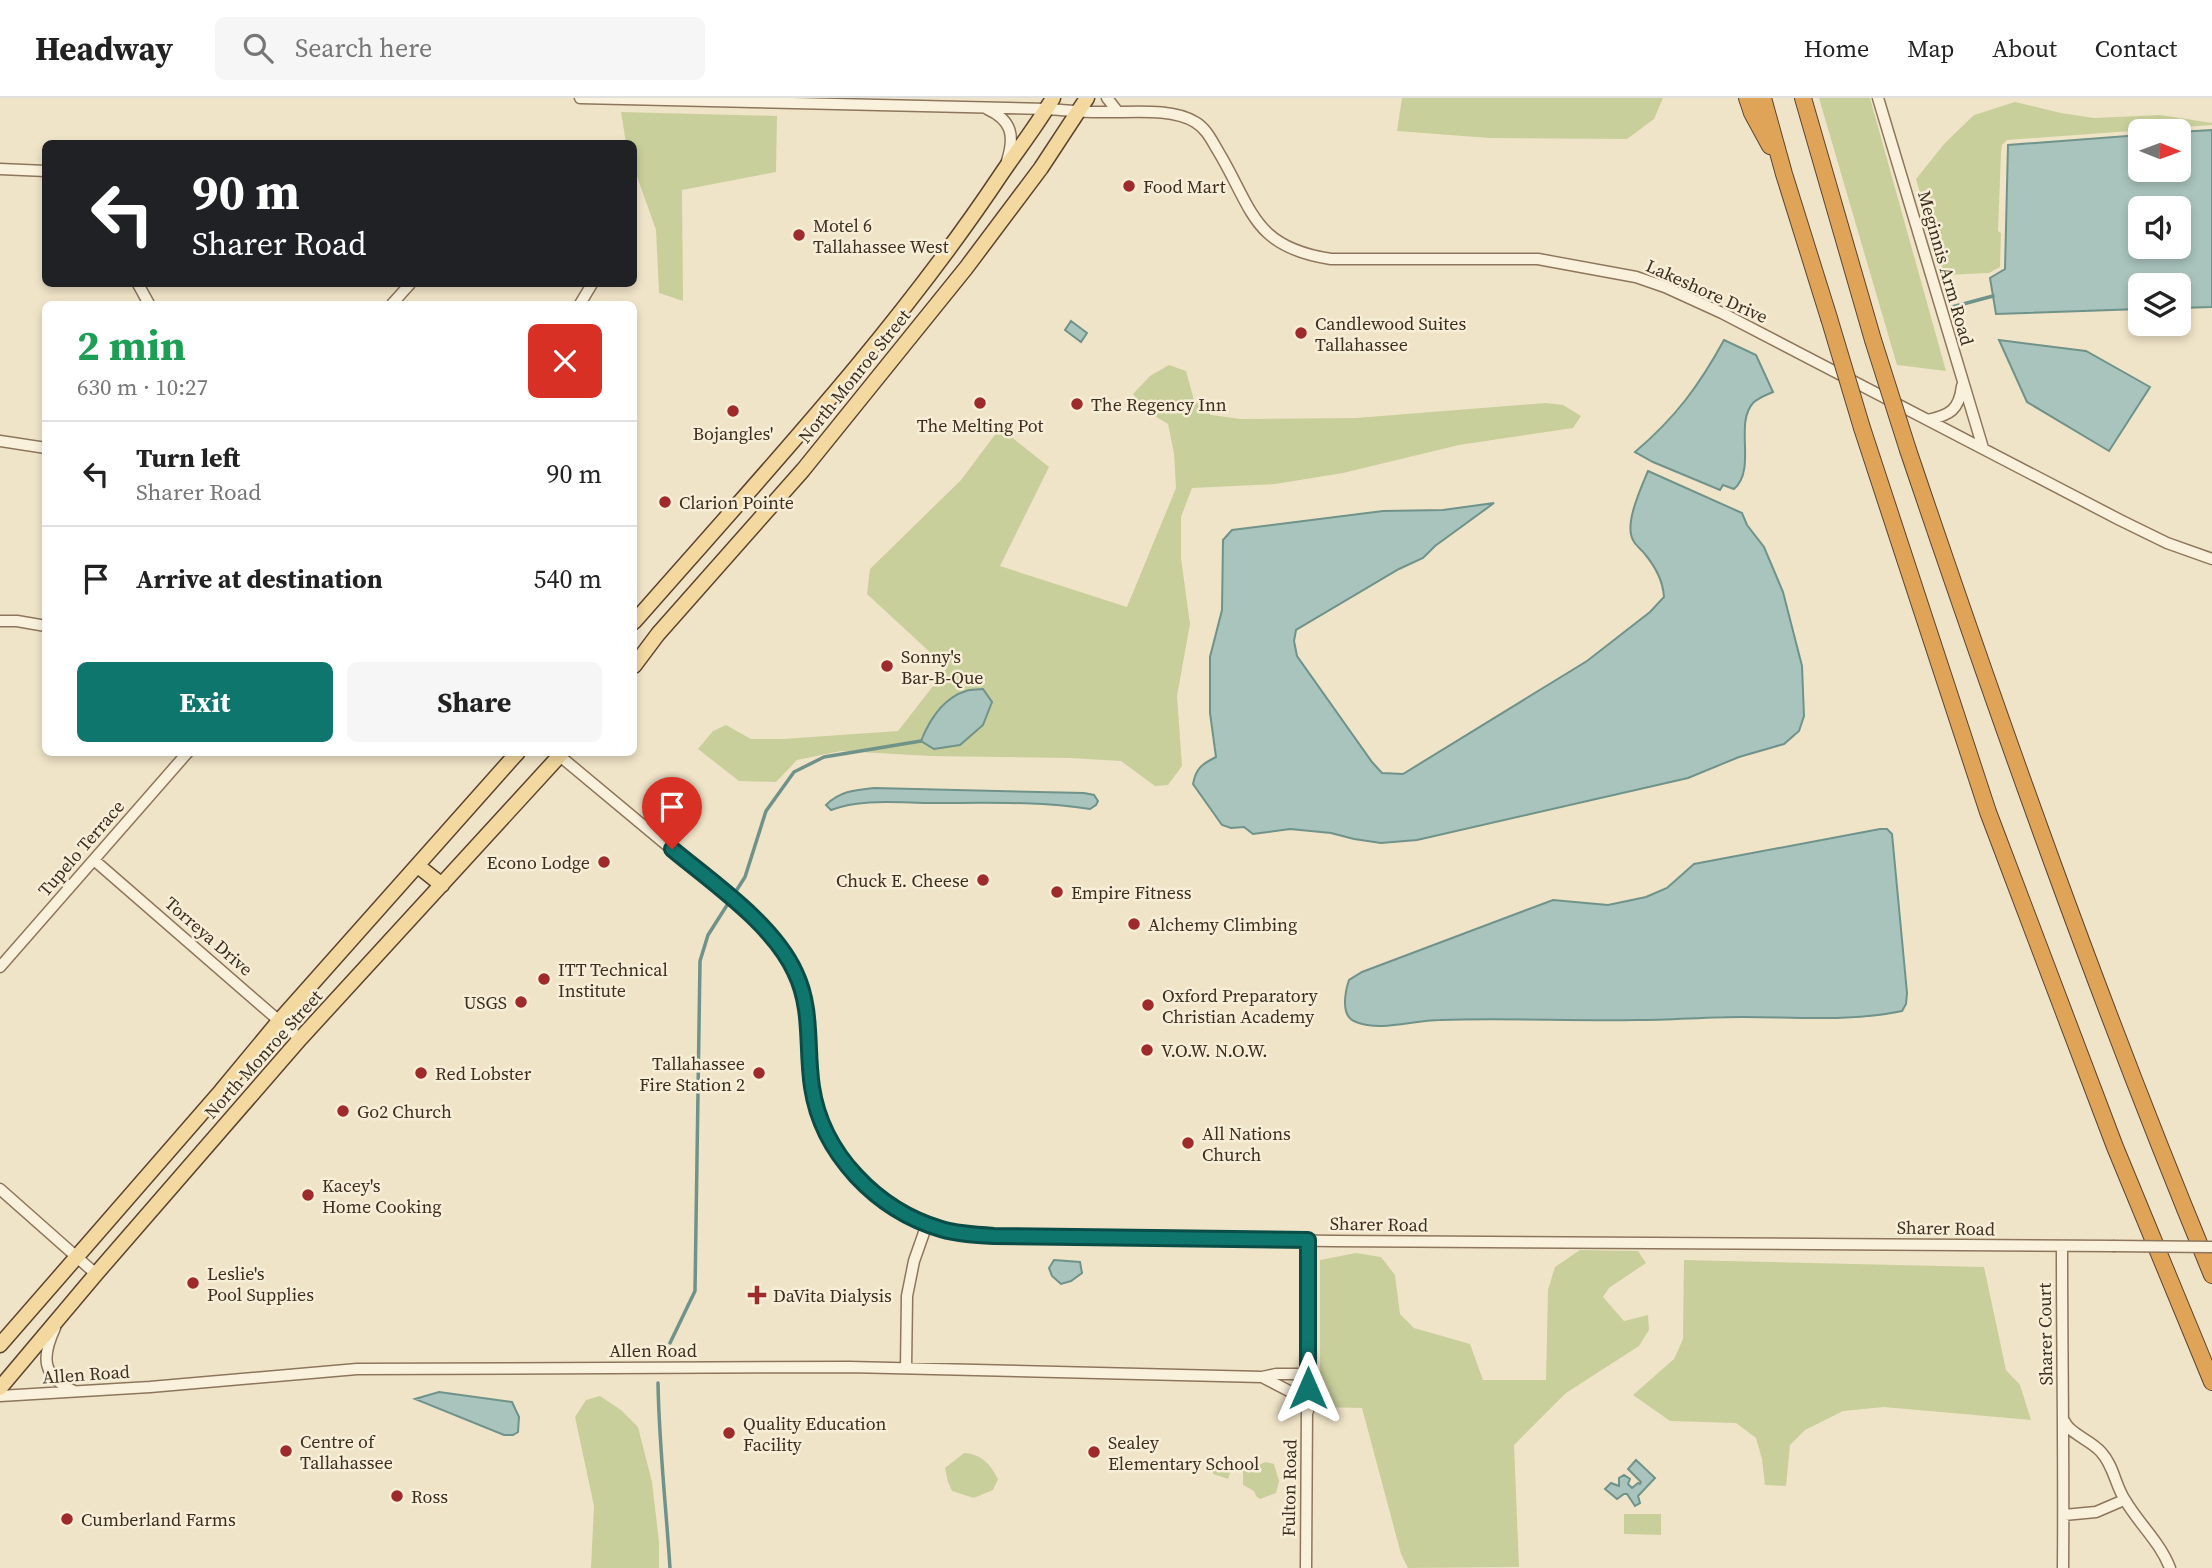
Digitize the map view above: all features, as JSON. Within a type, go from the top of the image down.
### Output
[{"type":"highway","points":[[1747,98],[1784,174]]},
{"type":"highway","points":[[1763,98],[1862,428],[2004,856],[2115,1147],[2212,1382]]},
{"type":"highway","points":[[1803,98],[1908,450],[1998,716],[2068,906],[2212,1275]]},
{"type":"main road","name":"North Monroe Street","points":[[637,619],[785,451],[932,272],[1050,103]]},
{"type":"main road","name":"North Monroe Street","points":[[637,662],[695,591],[803,470],[948,290],[1041,168],[1084,104]]},
{"type":"main road","points":[[932,272],[948,290]]},
{"type":"main road","points":[[796,437],[816,453]]},
{"type":"main road","points":[[785,451],[803,470]]},
{"type":"main road","points":[[679,570],[695,591]]},
{"type":"main road","points":[[659,593],[678,612]]},
{"type":"main road","name":"North Monroe Street","points":[[0,1345],[511,756]]},
{"type":"main road","name":"North Monroe Street","points":[[0,1388],[300,1039],[557,756]]},
{"type":"main road","points":[[418,866],[442,885]]},
{"type":"main road","points":[[176,1143],[195,1159]]},
{"type":"street","name":"Lakeshore Drive","points":[[580,98],[984,108],[1050,103],[1084,104],[1118,112],[1172,114],[1195,122],[1210,138],[1253,218],[1276,240],[1301,253],[1342,259],[1538,259],[1636,277],[1722,313],[2120,520],[2167,543],[2212,559]]},
{"type":"street","points":[[1107,98],[1118,112]]},
{"type":"street","name":"Meginnis Arm Road","points":[[1878,98],[1983,448]]},
{"type":"street","points":[[984,108],[1003,118],[1010,130],[1011,148],[1003,172]]},
{"type":"street","points":[[0,169],[42,171]]},
{"type":"street","points":[[395,301],[407,287]]},
{"type":"street","points":[[1927,420],[1943,416],[1954,409],[1960,399],[1962,383]]},
{"type":"street","points":[[0,442],[42,447]]},
{"type":"street","points":[[0,621],[42,625]]},
{"type":"street","name":"Tupelo Terrace","points":[[0,967],[185,756]]},
{"type":"street","name":"Sharer Road","points":[[561,756],[752,917],[784,952],[803,993],[808,1014],[812,1087],[833,1145],[866,1186],[900,1212],[927,1224],[965,1234],[994,1236],[2212,1247]]},
{"type":"street","name":"Torreya Drive","points":[[94,860],[300,1039]]},
{"type":"street","points":[[0,1189],[96,1274]]},
{"type":"street","points":[[906,1368],[907,1296],[914,1261],[927,1224]]},
{"type":"street","name":"Fulton Road","points":[[1306,1568],[1308,1240]]},
{"type":"street","name":"Sharer Court","points":[[2062,1247],[2065,1422],[2063,1568]]},
{"type":"street","points":[[60,1318],[48,1346],[47,1366],[54,1379],[76,1392]]},
{"type":"street","name":"Allen Road","points":[[0,1396],[357,1368],[762,1367],[1262,1377],[1308,1374]]},
{"type":"street","points":[[1262,1377],[1293,1392],[1308,1412]]},
{"type":"street","points":[[2065,1422],[2069,1429],[2087,1439],[2105,1456],[2124,1500],[2156,1541],[2170,1568]]},
{"type":"street","points":[[2064,1514],[2096,1512],[2124,1500]]},
{"type":"green space","points":[[1402,98],[1663,98],[1654,119],[1627,139],[1489,138],[1397,131]]},
{"type":"green space","points":[[1819,98],[1870,98],[1946,371],[1897,365]]},
{"type":"green space","points":[[2015,102],[2094,118],[2160,115],[2186,119],[2128,119],[2128,131],[2007,140],[2002,145],[2001,153],[1998,231],[2001,233],[2000,267],[1989,273],[1944,275],[1916,179],[1944,144],[1974,115]]},
{"type":"green space","points":[[621,112],[777,116],[776,172],[682,190],[683,301],[659,293],[656,230],[637,176],[637,140],[626,140]]},
{"type":"green space","points":[[2191,120],[2212,123],[2191,127]]},
{"type":"green space","points":[[1169,365],[1186,371],[1194,400],[1211,415],[1241,419],[1356,418],[1546,403],[1563,405],[1581,416],[1573,428],[1459,445],[1343,473],[1275,484],[1192,488],[1181,517],[1181,558],[1190,624],[1177,696],[1182,766],[1168,785],[1155,786],[1121,761],[841,751],[797,760],[776,782],[739,781],[698,749],[713,731],[726,725],[751,739],[898,731],[947,668],[867,594],[870,569],[961,480],[1000,428],[1049,467],[1000,566],[1127,607],[1176,488],[1174,453],[1168,424],[1145,410],[1133,394],[1150,376]]},
{"type":"green space","points":[[1580,1250],[1638,1251],[1646,1263],[1609,1288],[1603,1297],[1624,1321],[1648,1315],[1649,1330],[1639,1346],[1566,1393],[1514,1445],[1519,1567],[1408,1568],[1401,1554],[1362,1408],[1320,1407],[1320,1260],[1356,1253],[1381,1257],[1395,1275],[1400,1314],[1414,1328],[1470,1344],[1483,1380],[1546,1380],[1548,1290],[1555,1267]]},
{"type":"green space","points":[[1684,1260],[1984,1267],[2006,1370],[2020,1385],[2031,1420],[1884,1407],[1843,1411],[1805,1430],[1790,1445],[1786,1486],[1765,1485],[1756,1438],[1736,1423],[1670,1421],[1633,1395],[1674,1359],[1683,1339]]},
{"type":"green space","points":[[600,1396],[621,1410],[638,1427],[652,1482],[659,1542],[659,1568],[591,1568],[594,1506],[575,1417],[586,1400]]},
{"type":"green space","points":[[964,1453],[976,1455],[988,1464],[998,1479],[993,1490],[974,1498],[952,1491],[945,1468]]},
{"type":"green space","points":[[1228,1462],[1232,1467],[1228,1479],[1213,1474],[1214,1463]]},
{"type":"green space","points":[[1266,1462],[1274,1464],[1279,1481],[1276,1493],[1260,1499],[1254,1491],[1243,1485],[1243,1471]]},
{"type":"green space","points":[[1624,1514],[1661,1514],[1661,1535],[1624,1534]]},
{"type":"water","points":[[2212,130],[2212,307],[2191,308],[2191,273],[2128,273],[2128,309],[1996,314],[1990,278],[2005,269],[2008,145],[2128,136],[2128,182],[2191,182],[2191,131]]},
{"type":"water","points":[[1071,321],[1087,333],[1081,342],[1065,330]]},
{"type":"water","points":[[1724,340],[1756,355],[1773,392],[1755,401],[1748,412],[1741,480],[1734,489],[1723,485],[1720,490],[1635,452],[1662,427],[1685,400]]},
{"type":"water","points":[[1999,340],[2086,351],[2150,387],[2109,451],[2027,402]]},
{"type":"water","points":[[1648,471],[1742,513],[1747,525],[1764,547],[1783,592],[1802,666],[1804,716],[1799,731],[1784,744],[1739,757],[1688,778],[1417,840],[1381,843],[1331,833],[1290,829],[1253,834],[1244,827],[1231,828],[1222,825],[1193,784],[1200,767],[1216,757],[1210,713],[1210,657],[1222,610],[1223,540],[1232,530],[1383,511],[1443,510],[1494,503],[1435,546],[1423,558],[1399,569],[1296,630],[1294,641],[1297,656],[1372,762],[1382,773],[1403,774],[1587,661],[1650,612],[1664,597],[1658,574],[1634,542],[1631,533],[1634,506]]},
{"type":"water","points":[[983,689],[992,702],[983,725],[960,745],[934,749],[921,741],[933,718],[950,699],[968,690]]},
{"type":"water","points":[[874,788],[1084,793],[1094,795],[1098,801],[1090,809],[1032,804],[881,802],[855,804],[831,810],[826,805],[842,794]]},
{"type":"water","points":[[1887,829],[1892,834],[1907,993],[1902,1011],[1843,1018],[1464,1019],[1376,1026],[1356,1022],[1346,1010],[1345,997],[1349,980],[1362,972],[1553,900],[1608,905],[1646,897],[1667,888],[1694,864]]},
{"type":"water","points":[[1054,1260],[1080,1262],[1082,1273],[1061,1284],[1052,1276],[1049,1268]]},
{"type":"water","points":[[439,1392],[512,1402],[519,1417],[518,1432],[504,1435],[415,1399]]},
{"type":"water","points":[[1636,1460],[1655,1478],[1638,1496],[1640,1503],[1635,1506],[1627,1494],[1617,1499],[1605,1489],[1611,1483],[1619,1486],[1619,1478],[1624,1475],[1630,1479],[1628,1484],[1632,1488],[1640,1484],[1628,1469]]},
{"type":"waterway","points":[[1952,307],[1993,296]]},
{"type":"waterway","points":[[670,1343],[695,1291],[700,961],[708,935],[745,877],[766,811],[794,772],[824,757],[921,741]]},
{"type":"waterway","points":[[658,1383],[670,1568]]},
{"type":"place","name":"Food Mart","points":[[1129,186]]},
{"type":"place","name":"Motel 6 Tallahassee West","points":[[799,235]]},
{"type":"place","name":"Candlewood Suites Tallahassee","points":[[1301,333]]},
{"type":"place","name":"The Melting Pot","points":[[980,403]]},
{"type":"place","name":"The Regency Inn","points":[[1077,404]]},
{"type":"place","name":"Bojangles'","points":[[733,411]]},
{"type":"place","name":"Clarion Pointe","points":[[665,502]]},
{"type":"place","name":"Sonny's Bar-B-Que","points":[[887,666]]},
{"type":"place","name":"Econo Lodge","points":[[604,862]]},
{"type":"place","name":"Chuck E. Cheese","points":[[983,880]]},
{"type":"place","name":"Empire Fitness","points":[[1057,892]]},
{"type":"place","name":"Alchemy Climbing","points":[[1134,924]]},
{"type":"place","name":"ITT Technical Institute","points":[[544,979]]},
{"type":"place","name":"USGS","points":[[521,1002]]},
{"type":"place","name":"Oxford Preparatory Christian Academy","points":[[1148,1005]]},
{"type":"place","name":"V.O.W. N.O.W.","points":[[1147,1050]]},
{"type":"place","name":"Red Lobster","points":[[421,1073]]},
{"type":"place","name":"Tallahassee Fire Station 2","points":[[759,1073]]},
{"type":"place","name":"Go2 Church","points":[[343,1111]]},
{"type":"place","name":"All Nations Church","points":[[1188,1143]]},
{"type":"place","name":"Kacey's Home Cooking","points":[[308,1195]]},
{"type":"place","name":"Leslie's Pool Supplies","points":[[193,1283]]},
{"type":"place","name":"DaVita Dialysis","points":[[757,1295]]},
{"type":"place","name":"Quality Education Facility","points":[[729,1433]]},
{"type":"place","name":"Centre of Tallahassee","points":[[286,1451]]},
{"type":"place","name":"Sealey Elementary School","points":[[1094,1452]]},
{"type":"place","name":"Ross","points":[[397,1496]]},
{"type":"place","name":"Cumberland Farms","points":[[67,1519]]},
{"type":"route","points":[[672,849],[766,930],[788,958],[796,973],[808,1014],[809,1058],[816,1104],[833,1145],[866,1186],[900,1212],[916,1220],[965,1234],[1308,1240],[1308,1388]]}]
